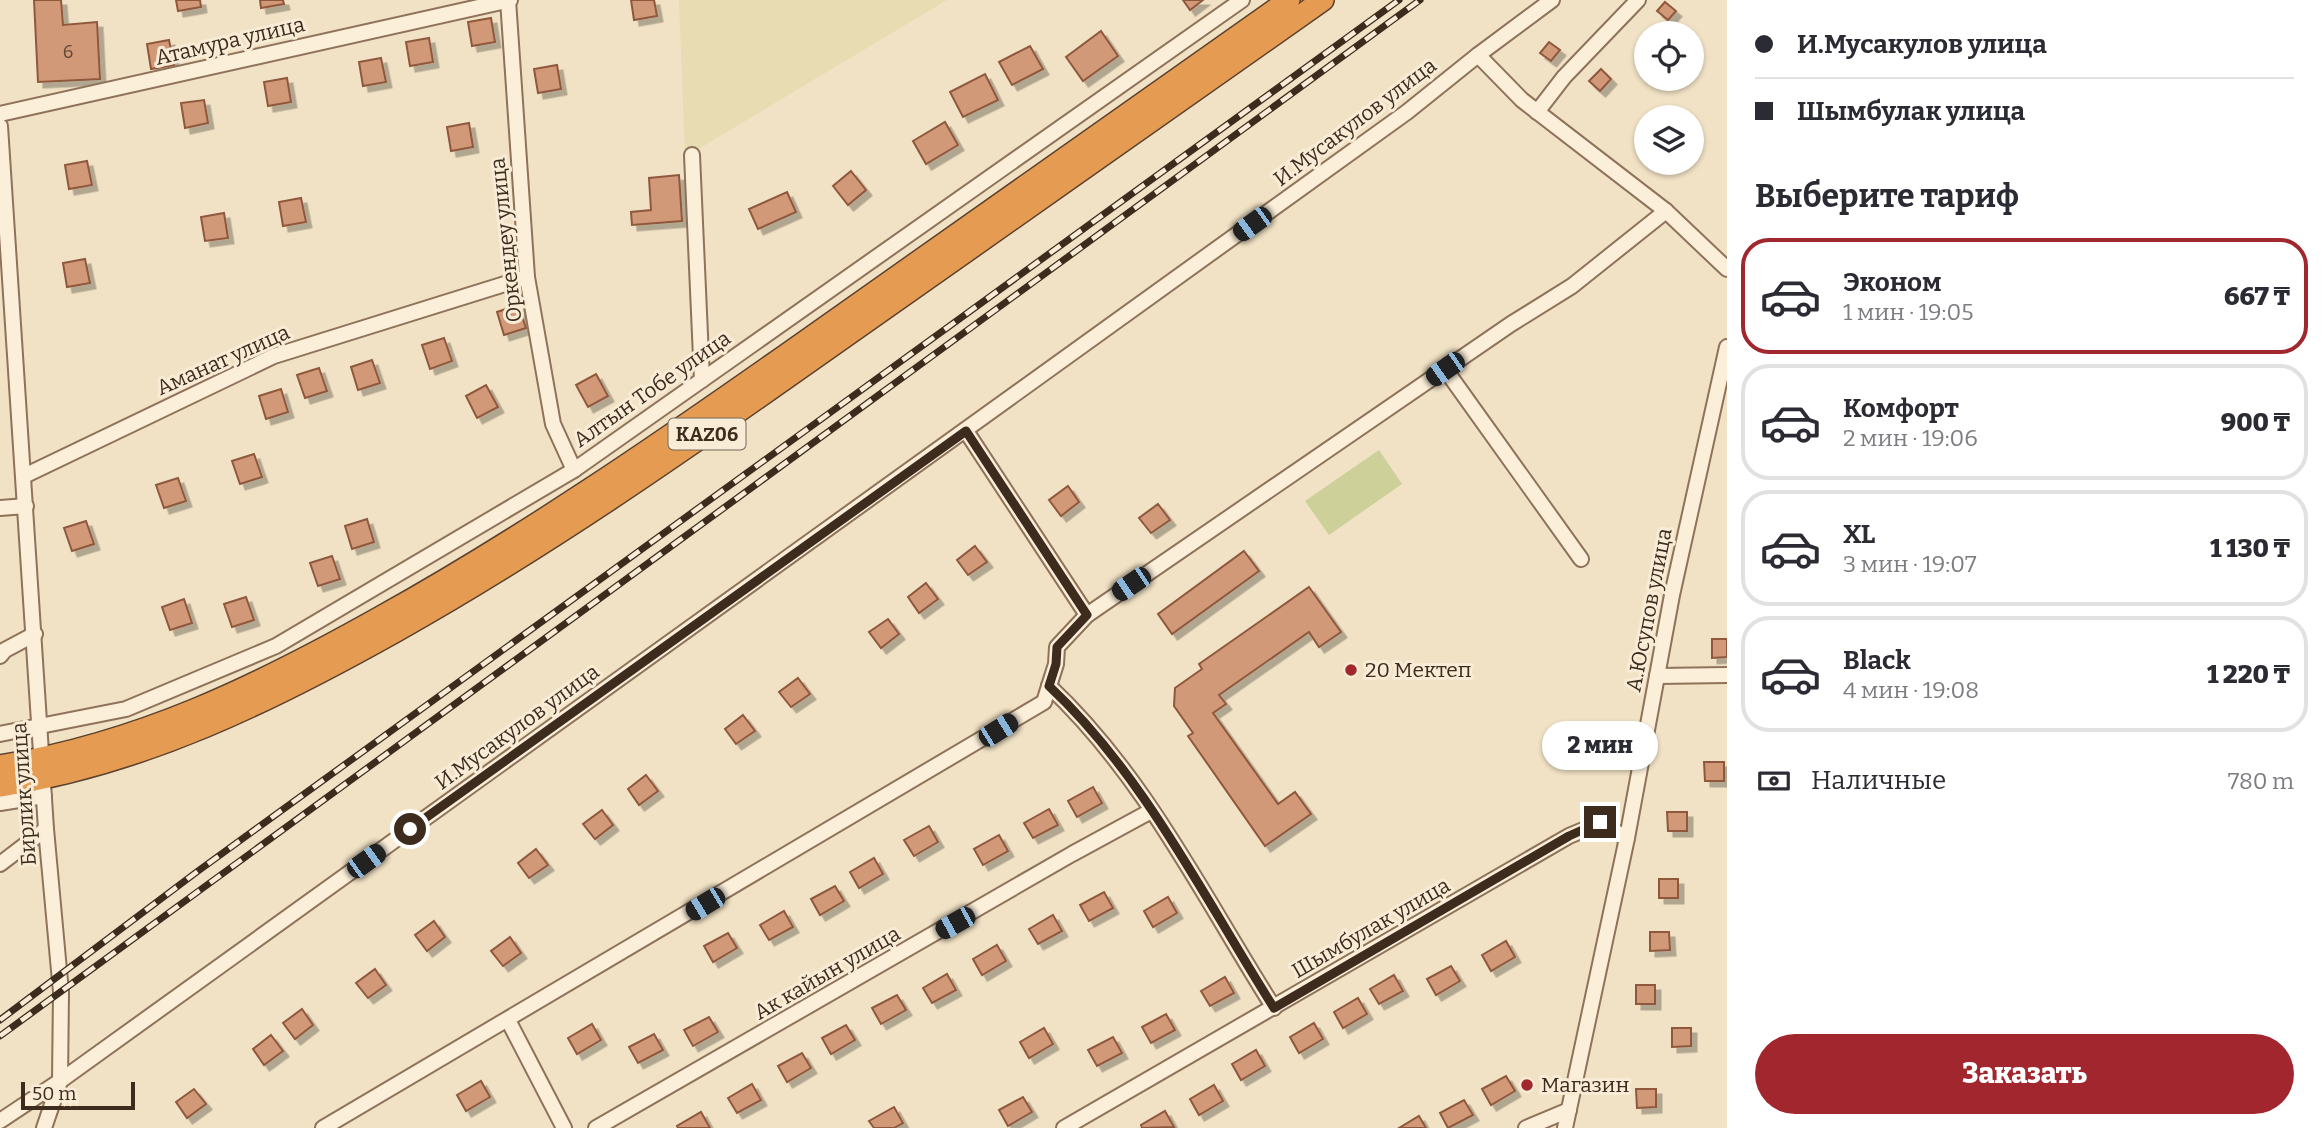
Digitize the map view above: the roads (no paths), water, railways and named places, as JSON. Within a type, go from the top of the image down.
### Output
[{"type":"highway","name":"KАZ06","points":[[0,766],[43,778],[119,740],[227,697],[319,652],[484,559],[626,467],[1289,0]]},
{"type":"highway","name":"KАZ06","points":[[0,786],[125,758],[235,715],[328,669],[494,575],[637,483],[1322,0]]},
{"type":"street","name":"Атамура улица","points":[[0,114],[509,0]]},
{"type":"street","name":"Оркендеу улица","points":[[509,0],[527,277],[553,424],[574,470]]},
{"type":"street","name":"Алтын Тобе улица","points":[[0,734],[125,709],[276,646],[574,470],[1242,0]]},
{"type":"street","name":"И.Мусакулов улица","points":[[0,1121],[60,1082],[966,431],[1406,112],[1552,0]]},
{"type":"street","points":[[1537,112],[1564,77],[1638,0]]},
{"type":"street","points":[[1478,55],[1537,112],[1666,211],[1727,269]]},
{"type":"street","name":"Бирлик улица","points":[[0,126],[6,295],[24,476],[46,829],[61,992],[60,1082],[44,1128]]},
{"type":"street","points":[[692,155],[702,380]]},
{"type":"street","points":[[323,1128],[1044,702],[1056,664],[1057,647],[1087,615],[1445,369],[1572,286],[1666,211]]},
{"type":"street","name":"Аманат улица","points":[[24,476],[274,356],[527,277]]},
{"type":"street","name":"А.Юсупов улица","points":[[1565,1128],[1727,347]]},
{"type":"street","points":[[1445,369],[1581,559]]},
{"type":"street","points":[[966,431],[1087,615]]},
{"type":"street","points":[[0,508],[26,506]]},
{"type":"street","points":[[0,656],[5,650],[34,634]]},
{"type":"street","points":[[1657,676],[1727,675]]},
{"type":"street","points":[[1049,686],[1104,742],[1151,811],[1274,1008]]},
{"type":"street","points":[[0,803],[43,778]]},
{"type":"street","name":"Ак кайын улица","points":[[596,1128],[1072,853],[1151,811]]},
{"type":"street","name":"Шымбулак улица","points":[[1064,1128],[1569,836],[1600,822],[1627,838]]},
{"type":"street","points":[[0,864],[46,829]]},
{"type":"street","points":[[508,1020],[564,1128]]},
{"type":"street","points":[[1526,1128],[1569,1110]]},
{"type":"railway","points":[[0,1020],[198,871],[1399,0]]},
{"type":"railway","points":[[0,1036],[1420,0]]},
{"type":"place","name":"20 Мектеп","points":[[1351,670]]},
{"type":"place","name":"Магазин","points":[[1527,1085]]}]
